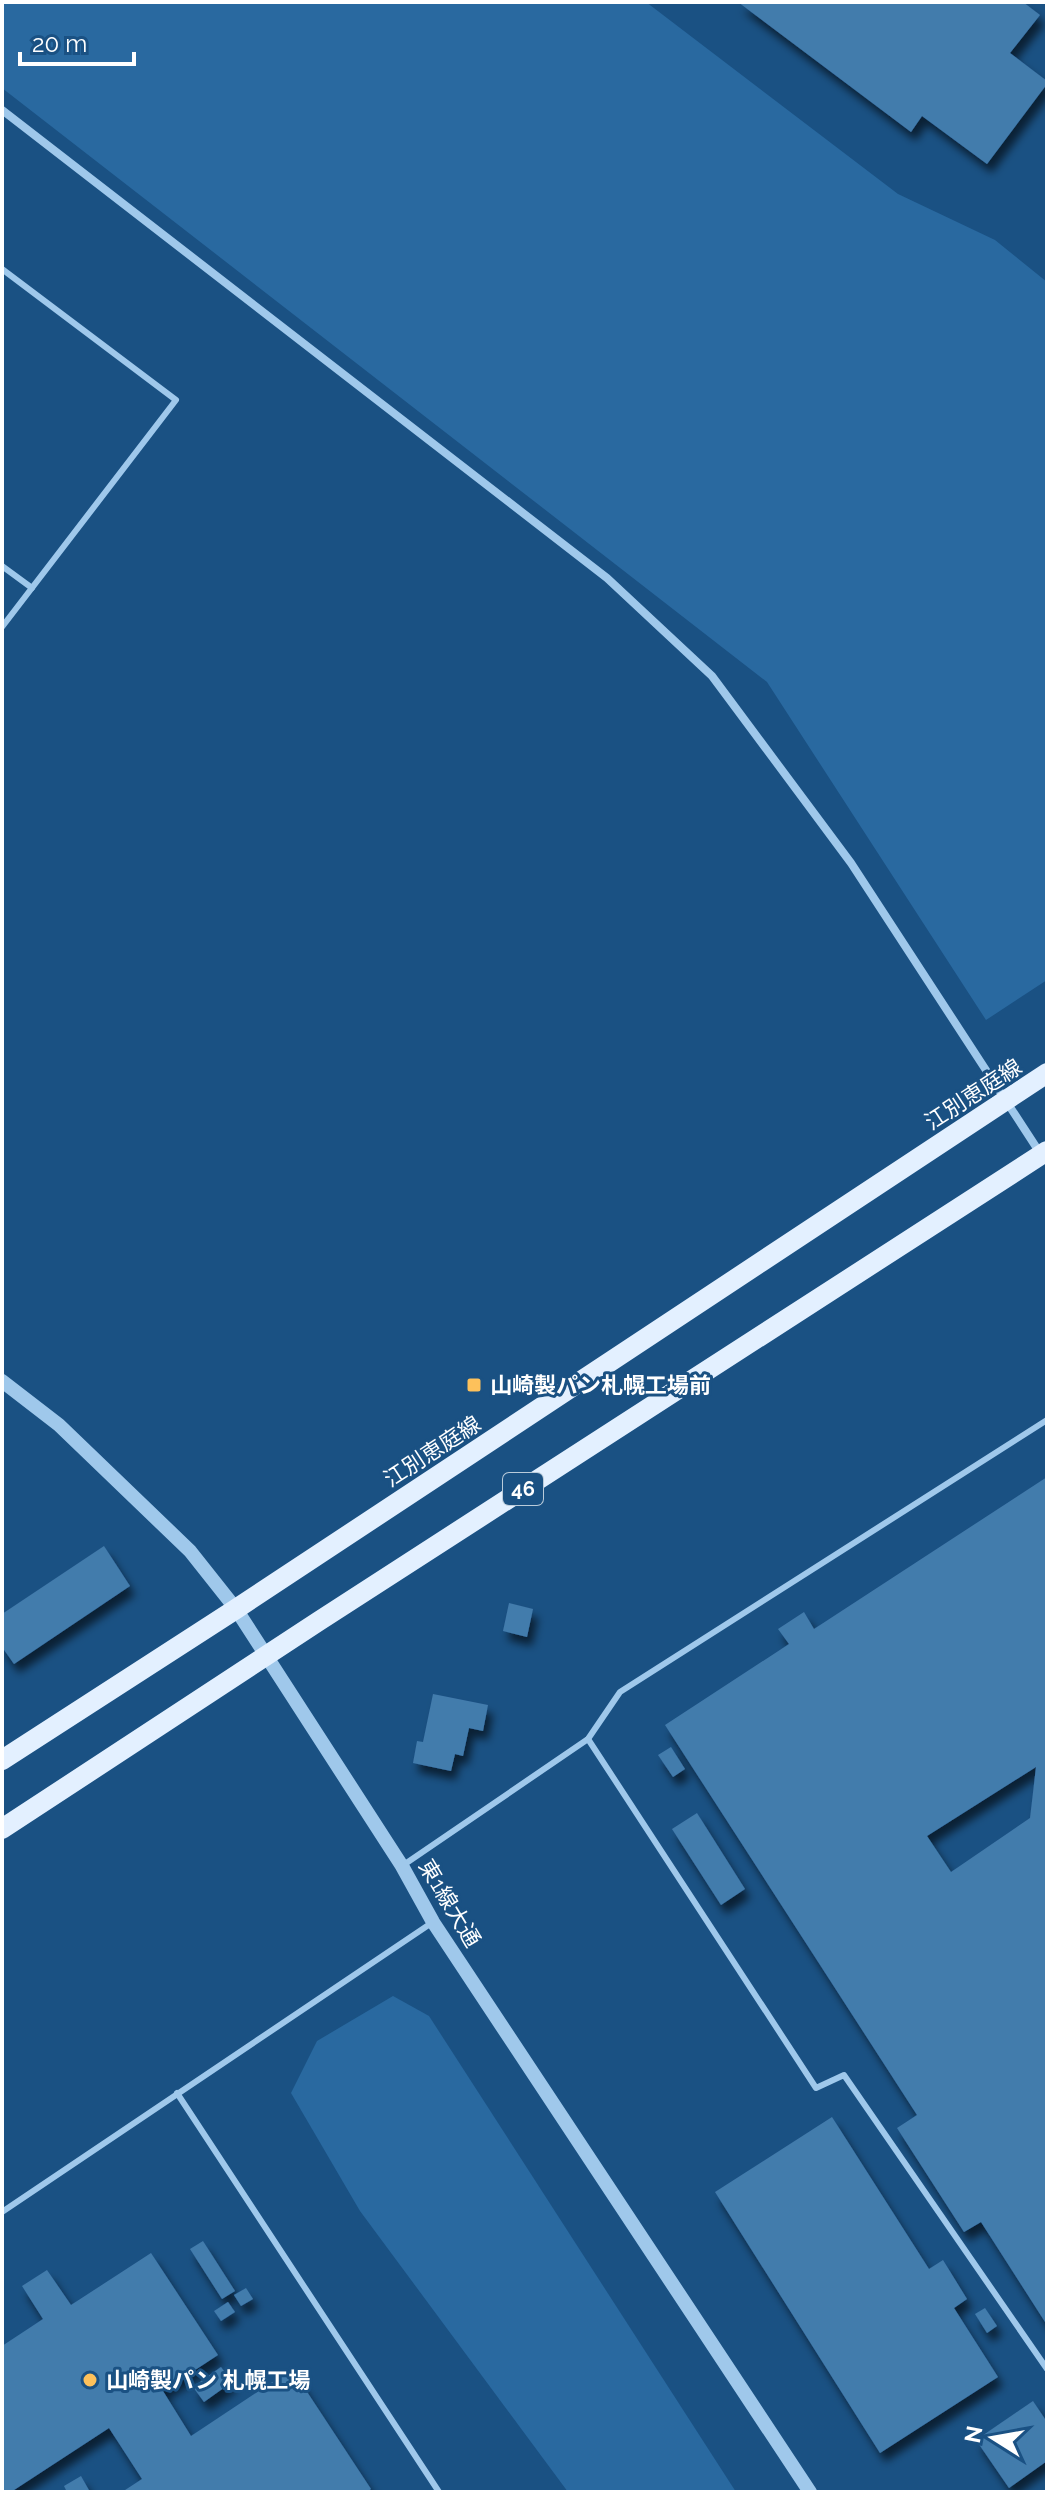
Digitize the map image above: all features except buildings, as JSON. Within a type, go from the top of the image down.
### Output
[{"type":"main road","name":"江別恵庭線","points":[[2,1760],[1047,1073]]},
{"type":"main road","name":"46","points":[[2,1829],[265,1655],[1045,1156]]},
{"type":"street","points":[[2,110],[607,578],[712,676],[813,808],[1045,1156]]},
{"type":"street","name":"東1線大通","points":[[2,1381],[59,1425],[179,1540],[236,1609],[402,1866],[433,1922],[810,2492]]},
{"type":"lane","points":[[2,269],[176,400],[2,627]]},
{"type":"lane","points":[[2,566],[32,588]]},
{"type":"lane","points":[[402,1866],[588,1739],[620,1692],[1047,1420]]},
{"type":"lane","points":[[588,1739],[816,2088],[844,2075],[1047,2369]]},
{"type":"lane","points":[[2,2212],[433,1922]]},
{"type":"lane","points":[[177,2093],[439,2492]]},
{"type":"shaded area","points":[[2,2],[646,2],[898,194],[995,240],[1047,282],[1047,980],[986,1020],[767,682],[2,88]]},
{"type":"shaded area","points":[[393,1996],[429,2016],[736,2492],[568,2492],[360,2211],[291,2093],[317,2041]]},
{"type":"place","name":"山崎製パン札幌工場前","points":[[474,1385]]},
{"type":"place","name":"山崎製パン 札幌工場","points":[[90,2380]]}]
